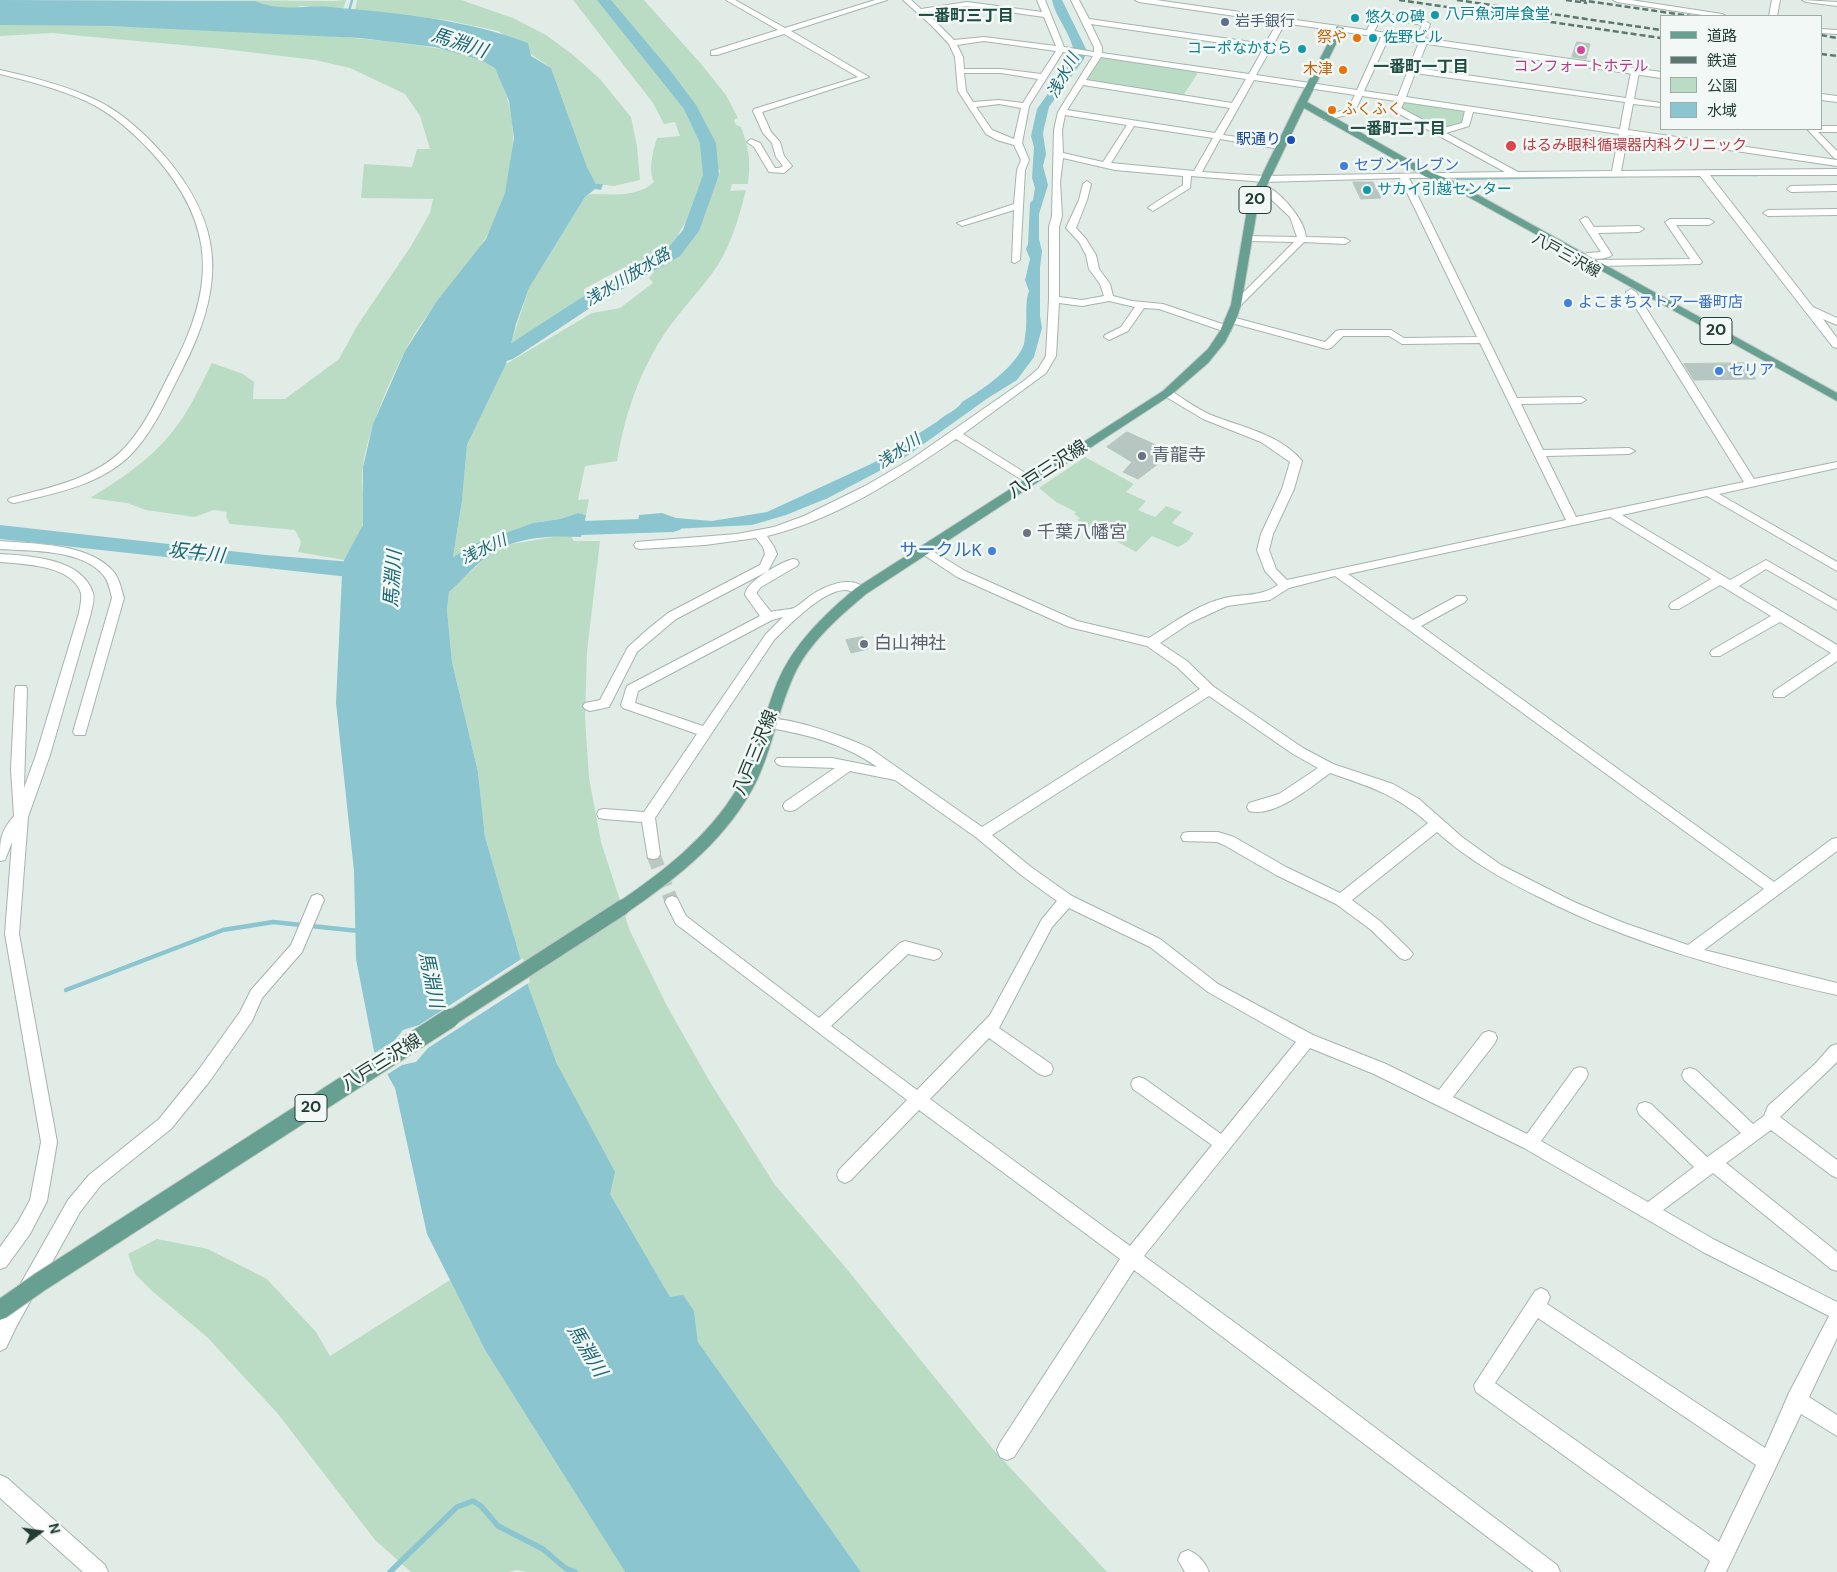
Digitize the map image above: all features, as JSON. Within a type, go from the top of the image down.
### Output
[{"type":"main road","name":"八戸三沢線","points":[[0,1310],[119,1231],[623,907],[659,883],[708,839],[744,791],[784,681],[798,656],[816,631],[861,591],[1167,393],[1199,366],[1220,341],[1236,305],[1249,238],[1253,204],[1301,103],[1340,28]]},
{"type":"main road","name":"八戸三沢線","points":[[1301,103],[1429,175],[1448,182],[1837,398]]},
{"type":"main road","name":"八戸三沢線","points":[[1429,175],[1439,185],[1837,408]]},
{"type":"street","points":[[730,0],[865,77],[757,111],[767,133],[776,142],[780,157],[788,166],[782,171],[772,170],[757,145],[751,142]]},
{"type":"street","points":[[714,53],[883,0]]},
{"type":"street","points":[[907,0],[935,24],[952,43],[959,57],[962,91],[990,132],[1000,138],[1018,143]]},
{"type":"street","points":[[1041,0],[1063,50]]},
{"type":"street","points":[[640,545],[710,540],[758,534],[785,527],[854,497],[918,461],[1042,371],[1051,356],[1054,300],[1054,227],[1057,216],[1056,182],[1059,155],[1058,130],[1062,112],[1098,55],[1098,47],[1075,0]]},
{"type":"street","points":[[1139,0],[1660,75]]},
{"type":"street","points":[[1617,0],[1715,15]]},
{"type":"street","points":[[1773,15],[1776,0]]},
{"type":"street","points":[[1806,0],[1837,4]]},
{"type":"street","points":[[920,12],[966,4],[1047,15]]},
{"type":"street","points":[[1370,32],[1377,17],[1384,15],[1426,22],[1413,70],[1396,109],[1517,175]]},
{"type":"street","points":[[1153,208],[1187,186],[1192,174],[1217,136],[1283,20]]},
{"type":"street","points":[[1086,21],[1267,47]]},
{"type":"street","points":[[1822,31],[1837,32]]},
{"type":"street","points":[[1327,118],[1351,111],[1386,35]]},
{"type":"street","points":[[952,43],[984,39],[1837,163]]},
{"type":"street","points":[[1015,260],[1021,170],[1025,160],[1018,143],[1026,106],[1063,50]]},
{"type":"street","points":[[1413,70],[1660,105]]},
{"type":"street","points":[[960,71],[1001,71],[1044,77]]},
{"type":"street","points":[[0,72],[60,88],[91,101],[115,115],[166,160],[186,187],[200,218],[208,245],[210,273],[206,303],[184,359],[140,434],[125,454],[97,473],[69,485],[14,500]]},
{"type":"street","points":[[1616,174],[1635,72]]},
{"type":"street","points":[[1081,82],[1234,106]]},
{"type":"street","points":[[1822,97],[1837,99]]},
{"type":"street","points":[[970,105],[999,102],[1026,106]]},
{"type":"street","points":[[1439,132],[1466,124],[1469,109]]},
{"type":"street","points":[[1062,112],[1280,146]]},
{"type":"street","points":[[1106,164],[1132,122]]},
{"type":"street","points":[[1822,129],[1837,129]]},
{"type":"street","points":[[1812,130],[1833,148],[1837,156]]},
{"type":"street","points":[[1059,155],[1151,172],[1192,174],[1262,182],[1403,175],[1837,172]]},
{"type":"street","points":[[1703,173],[1837,345]]},
{"type":"street","points":[[1403,175],[1573,522]]},
{"type":"street","points":[[1236,305],[1302,239],[1302,230],[1297,220],[1262,182]]},
{"type":"street","points":[[1087,184],[1083,200],[1071,228],[1083,241],[1091,255],[1094,268],[1105,284],[1109,298]]},
{"type":"street","points":[[1791,189],[1837,188]]},
{"type":"street","points":[[962,223],[1019,205]]},
{"type":"street","points":[[1768,212],[1837,212]]},
{"type":"street","points":[[1581,256],[1607,255],[1585,220]]},
{"type":"street","points":[[1595,263],[1697,262],[1670,222],[1709,222]]},
{"type":"street","points":[[1591,230],[1639,229]]},
{"type":"street","points":[[1249,238],[1345,241]]},
{"type":"street","points":[[1631,292],[1751,484]]},
{"type":"street","points":[[1054,300],[1082,303],[1109,298],[1141,305],[1160,306],[1327,346],[1340,333],[1391,333],[1402,341],[1484,340]]},
{"type":"street","points":[[1109,337],[1121,332],[1132,323],[1141,305]]},
{"type":"street","points":[[1810,309],[1837,322]]},
{"type":"street","points":[[1167,393],[1205,416],[1250,431],[1289,454],[1296,461],[1288,490],[1267,534],[1263,550],[1271,571],[1285,585]]},
{"type":"street","points":[[1514,401],[1581,400]]},
{"type":"street","points":[[956,434],[1031,481]]},
{"type":"street","points":[[1539,453],[1629,451]]},
{"type":"street","points":[[1151,643],[1186,620],[1224,602],[1270,596],[1285,585],[1337,572],[1837,466]]},
{"type":"street","points":[[1709,493],[1837,567]]},
{"type":"street","points":[[1614,514],[1780,616],[1835,658],[1779,694]]},
{"type":"street","points":[[590,706],[604,704],[632,650],[672,616],[764,568],[771,561],[770,547],[758,534]]},
{"type":"street","points":[[0,545],[76,554],[106,570],[114,584],[118,598],[80,732]]},
{"type":"street","points":[[924,551],[960,574],[1073,624],[1151,643],[1182,664],[1209,690],[1298,751],[1328,767],[1388,788],[1414,803],[1496,869],[1544,894],[1619,927],[1690,952],[1767,974],[1837,989]]},
{"type":"street","points":[[0,558],[30,560],[63,568],[82,583],[87,595],[86,613],[21,817],[12,934],[49,1142],[45,1172],[38,1201],[24,1228],[0,1261]]},
{"type":"street","points":[[768,617],[751,595],[751,591],[757,584],[793,564]]},
{"type":"street","points":[[1675,606],[1766,564],[1837,606]]},
{"type":"street","points":[[1337,572],[1775,890]]},
{"type":"street","points":[[654,854],[648,817],[770,637],[787,618],[832,589],[848,586],[861,591]]},
{"type":"street","points":[[1412,626],[1462,599]]},
{"type":"street","points":[[706,732],[628,705],[632,690],[768,617],[782,612],[796,612]]},
{"type":"street","points":[[1716,653],[1780,616]]},
{"type":"street","points":[[21,689],[22,715],[16,796],[21,817]]},
{"type":"street","points":[[982,834],[1209,690]]},
{"type":"street","points":[[770,723],[808,729],[845,741],[866,752],[982,834],[1067,900],[1155,942],[1213,988],[1307,1040],[1380,1069],[1443,1098],[1530,1143],[1647,1212],[1837,1312]]},
{"type":"street","points":[[782,761],[848,766],[899,776]]},
{"type":"street","points":[[790,806],[848,766]]},
{"type":"street","points":[[1254,806],[1265,806],[1290,796],[1328,767]]},
{"type":"street","points":[[604,814],[648,817]]},
{"type":"street","points":[[0,856],[9,830],[21,817]]},
{"type":"street","points":[[1341,900],[1438,824]]},
{"type":"street","points":[[1188,837],[1218,837],[1229,841],[1281,871],[1341,900],[1375,925],[1405,954]]},
{"type":"street","points":[[1690,952],[1837,842]]},
{"type":"street","points":[[0,1342],[9,1321],[74,1206],[96,1180],[164,1124],[203,1077],[246,1016],[256,994],[297,948],[316,900]]},
{"type":"street","points":[[845,1175],[996,1020],[1047,923],[1067,900]]},
{"type":"street","points":[[672,902],[681,920],[820,1027],[1132,1257],[1550,1572]]},
{"type":"street","points":[[820,1027],[905,946],[934,954]]},
{"type":"street","points":[[987,1028],[1045,1069]]},
{"type":"street","points":[[1443,1098],[1489,1038]]},
{"type":"street","points":[[1007,1450],[1132,1257],[1307,1040]]},
{"type":"street","points":[[1647,1212],[1771,1120],[1774,1111],[1821,1069],[1837,1051]]},
{"type":"street","points":[[1530,1143],[1580,1074]]},
{"type":"street","points":[[1690,1075],[1753,1134]]},
{"type":"street","points":[[1140,1084],[1223,1144]]},
{"type":"street","points":[[1645,1109],[1710,1165],[1837,1263]]},
{"type":"street","points":[[1771,1120],[1837,1170]]},
{"type":"street","points":[[1767,1461],[1538,1301],[1483,1385],[1719,1564],[1796,1400],[1837,1318]]},
{"type":"street","points":[[1796,1400],[1837,1426]]},
{"type":"street","points":[[0,1485],[98,1572]]},
{"type":"green space","points":[[189,0],[346,0],[343,9],[301,6],[291,9],[270,7],[255,1]]},
{"type":"green space","points":[[357,0],[461,0],[513,18],[546,35],[572,54],[600,79],[631,117],[637,146],[640,180],[614,186],[596,184],[587,167],[551,68],[498,31],[446,20],[355,10]]},
{"type":"green space","points":[[573,0],[644,0],[726,95],[738,118],[734,120],[736,125],[741,127],[748,148],[748,184],[732,184],[730,191],[746,190],[738,220],[723,256],[703,285],[672,323],[643,372],[623,430],[617,461],[585,466],[578,500],[589,499],[586,515],[578,513],[560,519],[533,523],[477,543],[453,557],[462,501],[467,445],[506,364],[592,313],[620,308],[653,283],[649,278],[659,266],[682,250],[695,232],[719,176],[720,170],[707,170],[695,207],[679,233],[678,238],[655,260],[619,270],[584,289],[585,296],[557,317],[511,343],[529,288],[585,197],[590,194],[632,193],[647,187],[654,182],[651,166],[657,138],[680,136],[675,122],[664,124],[653,103]]},
{"type":"green space","points":[[0,25],[179,28],[344,37],[415,45],[469,55],[496,69],[507,97],[512,123],[513,149],[506,190],[488,234],[475,255],[416,332],[385,394],[374,422],[363,465],[364,509],[362,528],[344,560],[298,552],[301,542],[295,530],[230,524],[226,517],[227,512],[214,510],[194,517],[146,510],[127,503],[90,498],[118,481],[143,462],[176,428],[196,395],[212,363],[243,374],[254,382],[253,399],[285,399],[339,359],[357,326],[411,246],[430,213],[433,199],[361,198],[364,164],[412,167],[417,149],[430,149],[420,116],[405,94],[350,68],[315,60],[215,48],[52,33],[0,36]]},
{"type":"green space","points":[[1101,57],[1199,71],[1183,96],[1084,82]]},
{"type":"green space","points":[[1404,102],[1464,111],[1466,112],[1464,123],[1442,130],[1402,109]]},
{"type":"green space","points":[[1085,457],[1134,484],[1126,492],[1146,501],[1138,510],[1155,517],[1166,506],[1182,512],[1172,523],[1194,533],[1187,542],[1178,547],[1152,536],[1136,552],[1077,520],[1080,518],[1074,514],[1076,512],[1056,502],[1039,488]]},
{"type":"green space","points":[[559,536],[571,536],[574,541],[600,541],[587,652],[585,717],[589,778],[601,842],[630,931],[667,1006],[710,1082],[775,1185],[846,1268],[992,1448],[1107,1572],[861,1572],[698,1342],[694,1311],[670,1297],[610,1194],[557,1064],[529,988],[485,837],[478,772],[452,662],[447,610],[449,592],[487,556],[506,545]]},
{"type":"green space","points":[[157,1239],[208,1249],[267,1279],[316,1332],[330,1356],[450,1280],[485,1350],[625,1572],[526,1572],[517,1570],[509,1572],[411,1572],[375,1540],[278,1414],[207,1337],[152,1291],[135,1274],[128,1254]]},
{"type":"water","name":"馬淵川","points":[[0,0],[255,1],[283,7],[330,7],[431,18],[480,28],[528,43],[531,56],[551,68],[587,167],[596,184],[603,184],[601,190],[595,189],[585,197],[529,288],[516,324],[506,364],[467,445],[462,501],[453,557],[477,543],[533,523],[560,519],[578,513],[586,515],[581,537],[544,537],[506,546],[485,558],[449,592],[447,610],[452,662],[478,772],[485,837],[529,988],[557,1064],[615,1172],[610,1194],[670,1297],[683,1295],[694,1311],[698,1342],[861,1572],[625,1572],[485,1350],[427,1234],[395,1088],[374,1051],[356,959],[354,871],[336,703],[342,575],[344,560],[363,525],[363,467],[373,424],[405,351],[437,301],[486,239],[505,193],[514,138],[509,101],[495,68],[481,60],[435,47],[360,38],[108,26],[0,25]]},
{"type":"water","points":[[1052,0],[1062,0],[1087,51],[1084,59],[1049,107],[1044,128],[1046,154],[1043,166],[1048,185],[1039,214],[1039,239],[1042,251],[1040,267],[1040,316],[1042,328],[1034,357],[1017,380],[988,398],[904,458],[828,498],[786,515],[752,525],[653,530],[637,533],[639,515],[662,513],[676,518],[712,521],[767,512],[873,463],[954,410],[997,377],[1014,361],[1024,344],[1029,291],[1025,280],[1030,259],[1026,249],[1028,244],[1030,203],[1033,200],[1035,188],[1032,178],[1034,147],[1031,136],[1037,109],[1054,85],[1064,66],[1074,58],[1072,43],[1057,15]]},
{"type":"pier","points":[[523,958],[530,982],[428,1048],[416,1062],[402,1065],[385,1076],[373,1054],[394,1041],[403,1030],[419,1025]]},
{"type":"building","name":"コンフォートホテル","points":[[1577,42],[1590,44],[1586,59],[1572,57]]},
{"type":"building","name":"サカイ引越センター","points":[[1353,182],[1373,182],[1381,198],[1361,199]]},
{"type":"building","name":"セリア","points":[[1744,363],[1756,379],[1694,380],[1684,364]]},
{"type":"building","name":"青龍寺","points":[[1127,432],[1167,450],[1152,461],[1158,464],[1138,479],[1123,472],[1132,462],[1107,447]]},
{"type":"building","name":"白山神社","points":[[863,637],[868,649],[851,653],[846,640]]},
{"type":"waterway","points":[[348,15],[352,0]]},
{"type":"waterway","name":"浅水川放水路","points":[[476,364],[506,355],[587,302],[674,252],[691,231],[711,175],[708,143],[691,108],[664,72],[604,0]]},
{"type":"waterway","points":[[1706,175],[1758,175]]},
{"type":"waterway","points":[[1457,179],[1625,176]]},
{"type":"waterway","name":"浅水川","points":[[550,529],[673,525]]},
{"type":"waterway","name":"坂牛川","points":[[0,532],[266,562],[376,571]]},
{"type":"waterway","points":[[66,990],[223,930],[273,922],[359,931]]},
{"type":"waterway","points":[[390,1572],[457,1507],[473,1501],[481,1506],[498,1526],[543,1549],[565,1568],[575,1572]]},
{"type":"tunnel","points":[[653,854],[672,902]]},
{"type":"railway","points":[[1399,0],[1660,38]]},
{"type":"railway","points":[[1457,0],[1660,30]]},
{"type":"railway","points":[[1566,0],[1587,3]]},
{"type":"railway","points":[[1580,0],[1684,15]]},
{"type":"railway","points":[[1822,35],[1837,38]]},
{"type":"railway","points":[[1822,54],[1837,56]]},
{"type":"place","name":"八戸魚河岸食堂","points":[[1435,15]]},
{"type":"place","name":"悠久の碑","points":[[1355,18]]},
{"type":"place","name":"岩手銀行","points":[[1225,22]]},
{"type":"place","name":"祭や","points":[[1357,38]]},
{"type":"place","name":"佐野ビル","points":[[1373,38]]},
{"type":"place","name":"コーポなかむら","points":[[1302,49]]},
{"type":"place","name":"コンフォートホテル","points":[[1581,50]]},
{"type":"place","name":"木津","points":[[1343,70]]},
{"type":"place","name":"ふくふく","points":[[1332,110]]},
{"type":"place","name":"駅通り","points":[[1291,140]]},
{"type":"place","name":"はるみ眼科循環器内科クリニック","points":[[1511,146]]},
{"type":"place","name":"セブンイレブン","points":[[1344,166]]},
{"type":"place","name":"サカイ引越センター","points":[[1367,190]]},
{"type":"place","name":"よこまちストア一番町店","points":[[1568,303]]},
{"type":"place","name":"セリア","points":[[1719,371]]},
{"type":"place","name":"青龍寺","points":[[1142,456]]},
{"type":"place","name":"千葉八幡宮","points":[[1027,533]]},
{"type":"place","name":"サークルK","points":[[992,551]]},
{"type":"place","name":"白山神社","points":[[864,644]]},
{"type":"district","name":"一番町三丁目","points":[[966,17]]},
{"type":"district","name":"一番町一丁目","points":[[1421,68]]},
{"type":"district","name":"一番町二丁目","points":[[1398,130]]}]
